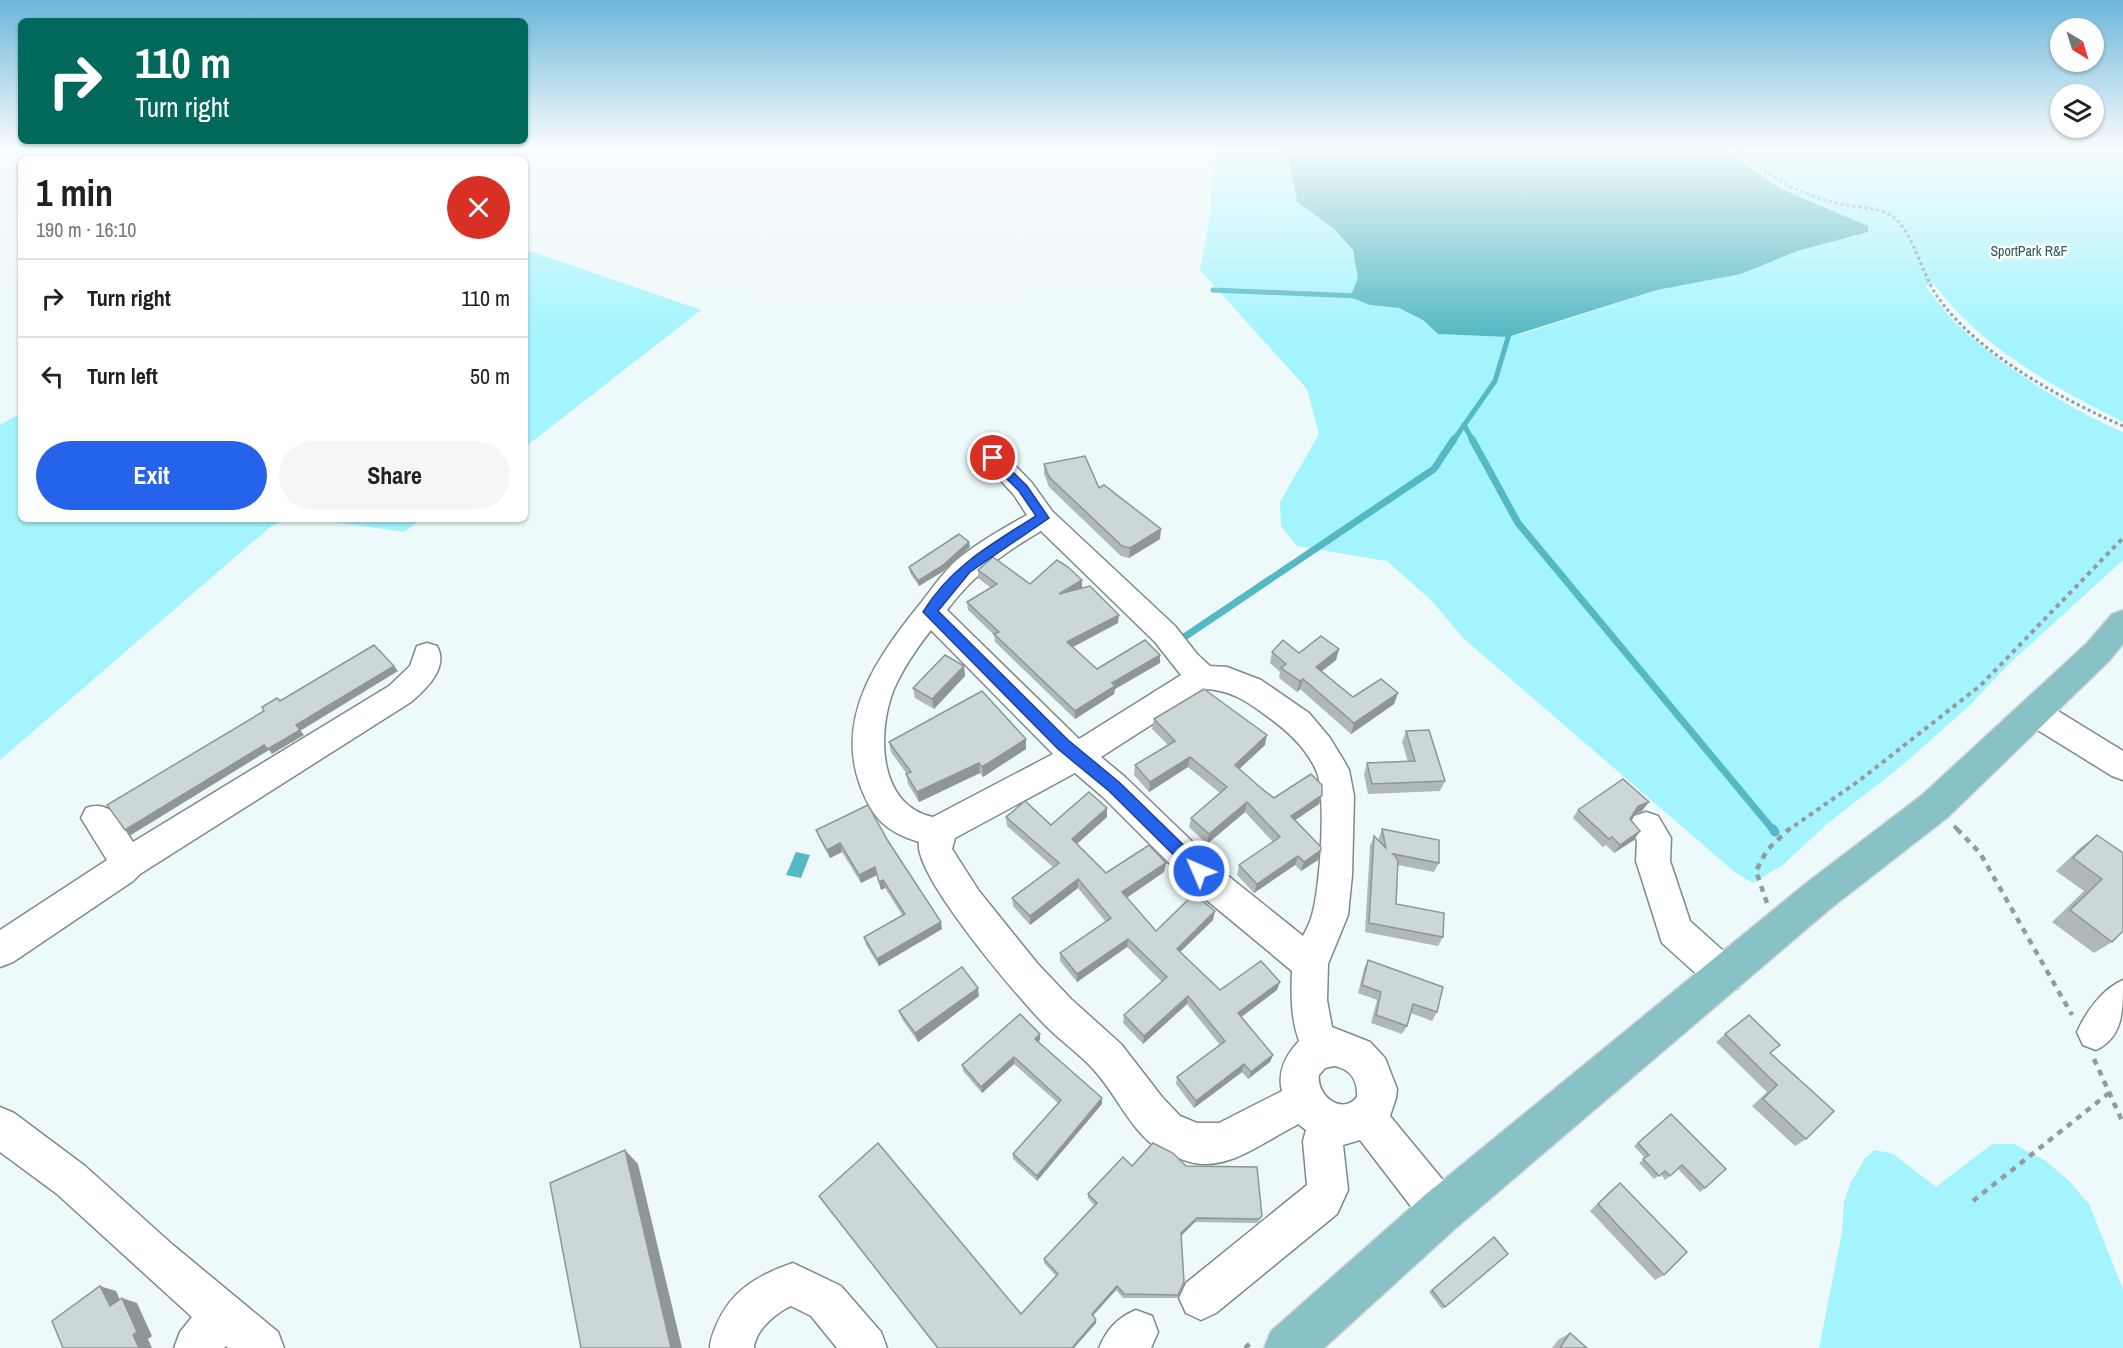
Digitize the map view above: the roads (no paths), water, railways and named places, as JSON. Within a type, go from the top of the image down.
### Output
[{"type":"main road","points":[[1291,1347],[1441,1211],[1778,932],[1818,896],[1935,806],[2098,652],[2123,622]]},
{"type":"street","points":[[993,458],[1023,489],[1043,518],[1165,634],[1186,662],[1202,676]]},
{"type":"street","points":[[940,833],[916,829],[899,820],[886,807],[868,762],[871,710],[879,685],[896,655],[966,568],[987,552],[1043,518]]},
{"type":"street","points":[[930,612],[1063,744],[1114,787],[1215,886],[1310,964]]},
{"type":"street","points":[[0,950],[121,870],[128,863],[399,694],[419,676],[427,664],[427,654]]},
{"type":"street","points":[[1321,1048],[1313,1027],[1310,964],[1330,915],[1335,875],[1338,796],[1333,770],[1319,747],[1298,722],[1278,706],[1243,685],[1212,676],[1202,676],[1078,756],[962,816],[943,828],[940,833],[935,851],[953,886],[1051,1006],[1086,1034],[1109,1058],[1140,1099],[1174,1136],[1196,1143],[1217,1144],[1286,1107],[1333,1114],[1374,1107],[1378,1094],[1376,1080],[1370,1067],[1348,1050],[1334,1047],[1321,1048],[1310,1054],[1302,1064],[1299,1076],[1300,1089],[1333,1114],[1441,1211]]},
{"type":"street","points":[[2034,712],[2123,767]]},
{"type":"street","points":[[98,818],[128,863]]},
{"type":"street","points":[[1646,826],[1654,838],[1653,861],[1675,932],[1725,976]]},
{"type":"street","points":[[2088,1035],[2123,998]]},
{"type":"street","points":[[1201,1298],[1322,1199],[1328,1190],[1323,1141],[1333,1114]]},
{"type":"street","points":[[0,1127],[71,1180],[158,1260],[262,1348]]},
{"type":"street","points":[[732,1348],[732,1341],[750,1308],[775,1290],[793,1284],[826,1301],[866,1348]]},
{"type":"street","points":[[196,1348],[222,1315]]},
{"type":"waterway","points":[[1213,290],[1358,296]]},
{"type":"waterway","points":[[1464,425],[1495,381],[1510,331]]},
{"type":"waterway","points":[[1453,441],[1464,425]]},
{"type":"waterway","points":[[1464,425],[1473,441]]},
{"type":"waterway","points":[[1177,642],[1434,469],[1454,439]]},
{"type":"waterway","points":[[1472,439],[1518,523],[1774,831]]},
{"type":"park label","name":"SportPark R&F","points":[[2029,251]]}]
